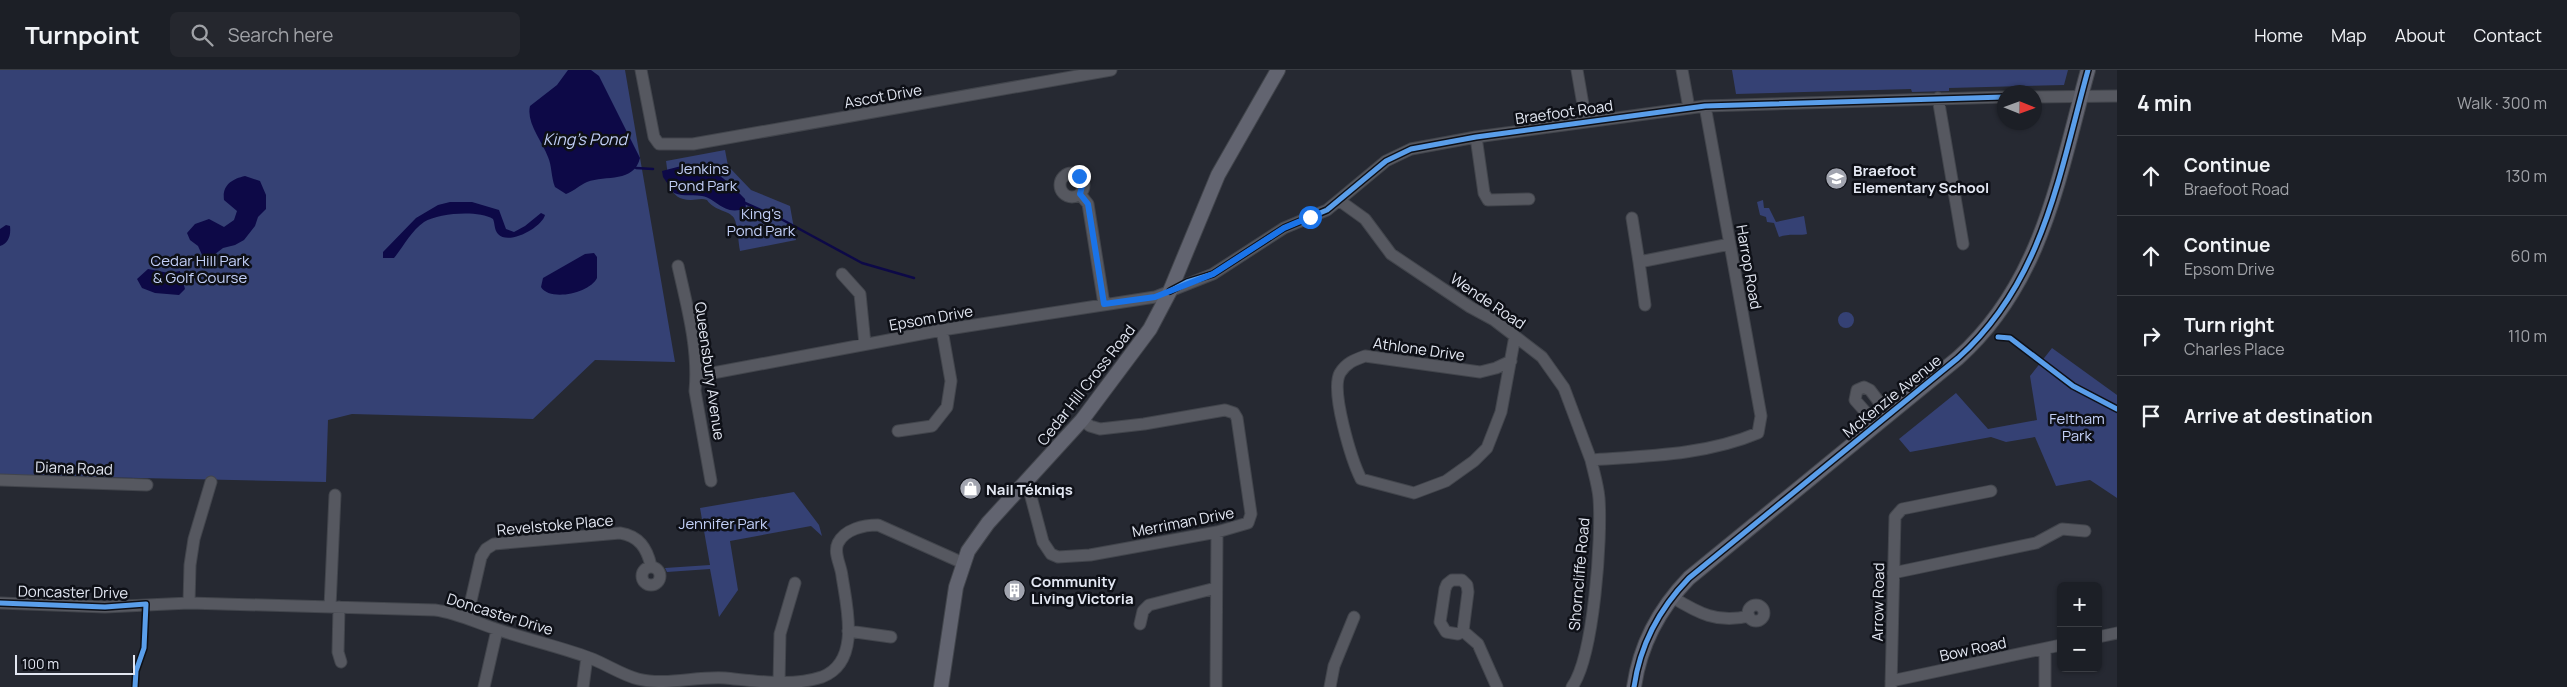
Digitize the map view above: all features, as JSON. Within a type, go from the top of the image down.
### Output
[{"type":"main road","name":"Cedar Hill Cross Road","points":[[941,687],[956,587],[963,564],[985,527],[1082,420],[1137,348],[1170,291],[1218,175],[1278,70]]},
{"type":"main road","name":"McKenzie Avenue","points":[[1634,687],[1645,645],[1657,620],[1672,597],[1699,569],[1966,351],[1994,321],[2014,293],[2042,233],[2088,70]]},
{"type":"street","name":"Ascot Drive","points":[[641,70],[651,125],[659,144],[693,144],[1111,70]]},
{"type":"street","points":[[1577,70],[1586,122]]},
{"type":"street","points":[[1682,70],[1689,108]]},
{"type":"street","points":[[2042,97],[2117,96]]},
{"type":"street","name":"Braefoot Road","points":[[1170,291],[1187,282],[1213,274],[1284,228],[1327,210],[1378,167],[1397,154],[1411,149],[1476,137],[1705,106],[1997,97]]},
{"type":"street","points":[[1938,98],[1963,244]]},
{"type":"street","name":"Harrop Road","points":[[1591,460],[1680,453],[1740,441],[1758,433],[1760,416],[1756,389],[1705,106]]},
{"type":"street","points":[[1476,137],[1484,193],[1488,200],[1529,199]]},
{"type":"street","points":[[1080,194],[1088,204],[1104,304]]},
{"type":"street","name":"Wende Road","points":[[1340,201],[1365,219],[1391,254],[1470,307],[1494,320],[1542,357],[1564,388],[1591,460]]},
{"type":"street","points":[[1632,218],[1645,305]]},
{"type":"street","points":[[1639,262],[1730,244]]},
{"type":"street","name":"Queensbury Avenue","points":[[678,266],[688,313],[697,376],[695,391],[711,481]]},
{"type":"street","points":[[842,274],[860,294],[865,344]]},
{"type":"street","name":"Epsom Drive","points":[[697,376],[942,330],[1155,297],[1170,291]]},
{"type":"street","points":[[898,431],[932,426],[947,407],[950,381],[942,330]]},
{"type":"street","name":"Athlone Drive","points":[[1511,361],[1496,368],[1480,372],[1365,356],[1349,362],[1339,374],[1337,388],[1344,429],[1362,479],[1414,492],[1446,481],[1474,461],[1487,448],[1494,434],[1501,412],[1511,361],[1515,336]]},
{"type":"street","points":[[1877,425],[1855,400],[1857,390],[1864,387],[1870,390],[1889,415]]},
{"type":"street","name":"Merriman Drive","points":[[1022,486],[1030,493],[1043,542],[1051,554],[1058,557],[1090,555],[1217,532],[1248,523],[1251,514],[1237,418],[1234,413],[1225,410],[1144,424],[1100,429],[1090,426],[1082,420]]},
{"type":"street","name":"Shorncliffe Road","points":[[1572,687],[1584,663],[1597,566],[1600,521],[1599,495],[1591,460]]},
{"type":"street","name":"Diana Road","points":[[0,480],[146,485]]},
{"type":"street","points":[[189,603],[190,565],[194,539],[211,482]]},
{"type":"street","name":"Arrow Road","points":[[1891,684],[1895,517],[1902,509],[1991,491]]},
{"type":"street","points":[[335,495],[334,607],[338,652],[341,662]]},
{"type":"street","points":[[891,637],[848,631],[837,550],[838,543],[849,532],[867,525],[883,526],[963,564]]},
{"type":"street","points":[[1893,573],[2036,543],[2062,529],[2086,531]]},
{"type":"street","points":[[1216,687],[1217,532]]},
{"type":"street","name":"Revelstoke Place","points":[[467,618],[481,557],[486,549],[494,544],[620,533],[629,535],[643,546],[650,566]]},
{"type":"street","points":[[779,683],[780,634],[795,583]]},
{"type":"street","points":[[1140,624],[1143,611],[1149,605],[1216,588]]},
{"type":"street","points":[[1672,597],[1706,617],[1735,620],[1749,616]]},
{"type":"street","name":"Doncaster Drive","points":[[0,603],[105,607],[189,603],[435,610],[467,618],[497,630],[587,657],[638,679],[667,680],[709,677],[779,683],[810,681],[833,672],[846,653],[848,631]]},
{"type":"street","points":[[1330,687],[1334,666],[1354,617]]},
{"type":"street","points":[[484,687],[497,630]]},
{"type":"street","points":[[1463,631],[1478,644],[1497,687]]},
{"type":"street","points":[[2102,636],[2117,632]]},
{"type":"street","name":"Bow Road","points":[[1891,684],[2057,646]]},
{"type":"street","points":[[2045,649],[2045,687]]},
{"type":"street","points":[[583,687],[587,657]]},
{"type":"green space","name":"Cedar Hill Park & Golf Course","points":[[0,70],[625,70],[675,362],[595,360],[533,419],[352,414],[328,420],[326,482],[0,475]]},
{"type":"green space","points":[[1732,70],[2068,70],[2064,85],[1997,85],[1997,87],[1949,88],[1949,91],[1912,92],[1911,89],[1736,94]]},
{"type":"green space","name":"King's Pond Park","points":[[725,150],[728,166],[751,190],[790,206],[796,240],[740,251],[736,225],[732,215],[713,206],[707,200],[683,199],[673,192],[666,161]]},
{"type":"green space","points":[[1763,200],[1764,208],[1769,208],[1776,222],[1804,216],[1807,234],[1779,237],[1774,223],[1767,222],[1766,217],[1760,215],[1757,202]]},
{"type":"green space","points":[[1846,312],[1852,314],[1854,320],[1852,326],[1846,328],[1840,326],[1838,320],[1840,314]]},
{"type":"green space","name":"Feltham Park","points":[[2052,348],[2117,395],[2117,498],[2090,480],[2056,486],[2035,437],[2006,442],[1991,437],[1910,452],[1899,439],[1956,393],[1988,429],[2037,420],[2030,376]]},
{"type":"green space","name":"Jennifer Park","points":[[794,492],[819,525],[822,536],[811,526],[730,541],[738,590],[719,617],[710,569],[667,572],[665,568],[710,565],[700,508]]},
{"type":"water","name":"King's Pond","points":[[568,70],[591,70],[599,76],[640,158],[637,166],[626,175],[587,182],[566,194],[555,187],[549,160],[532,125],[529,112],[530,106],[557,85]]},
{"type":"water","name":"Jenkins Pond Park","points":[[689,164],[713,171],[720,176],[745,199],[746,208],[738,210],[727,209],[702,196],[674,193],[663,177],[662,171]]},
{"type":"water","points":[[245,176],[260,181],[266,195],[266,209],[258,217],[255,226],[244,240],[223,248],[210,258],[203,257],[198,246],[190,240],[187,233],[195,224],[209,219],[224,227],[234,220],[237,211],[224,200],[225,190],[232,181]]},
{"type":"water","points":[[450,202],[472,202],[499,210],[506,229],[514,232],[541,213],[545,215],[543,220],[532,229],[524,234],[510,238],[498,234],[493,219],[486,216],[458,214],[439,216],[419,226],[394,258],[383,258],[383,252],[416,218],[438,205]]},
{"type":"water","points":[[6,225],[10,226],[10,235],[6,243],[0,246],[0,229]]},
{"type":"water","points":[[594,253],[597,257],[597,278],[587,288],[561,295],[546,292],[541,287],[543,278],[585,254]]},
{"type":"water","points":[[148,269],[169,273],[180,271],[185,289],[179,295],[155,293],[142,288],[137,279]]},
{"type":"waterway","points":[[636,168],[653,169]]},
{"type":"waterway","points":[[745,203],[781,219],[862,263],[914,278]]},
{"type":"cycle path","points":[[1634,687],[1641,656],[1653,628],[1669,602],[1689,578],[1958,358],[1987,328],[2010,296],[2029,261],[2044,225],[2057,187],[2088,70]]},
{"type":"cycle path","points":[[1170,291],[1187,282],[1213,274],[1284,228],[1327,210],[1386,161],[1411,149],[1476,137],[1705,106],[1997,97]]},
{"type":"cycle path","points":[[1998,337],[2010,338],[2073,386],[2117,409]]},
{"type":"cycle path","points":[[0,603],[105,607],[146,604],[144,648],[136,671],[135,687]]},
{"type":"place","name":"Braefoot Elementary School","points":[[1837,179]]},
{"type":"place","name":"Nail Tékniqs","points":[[970,489]]},
{"type":"place","name":"Community Living Victoria","points":[[1015,590]]},
{"type":"route","points":[[1079,176],[1082,178],[1084,187],[1080,194],[1088,204],[1104,304],[1147,296],[1155,297],[1187,282],[1213,274],[1284,228],[1310,217]]}]
